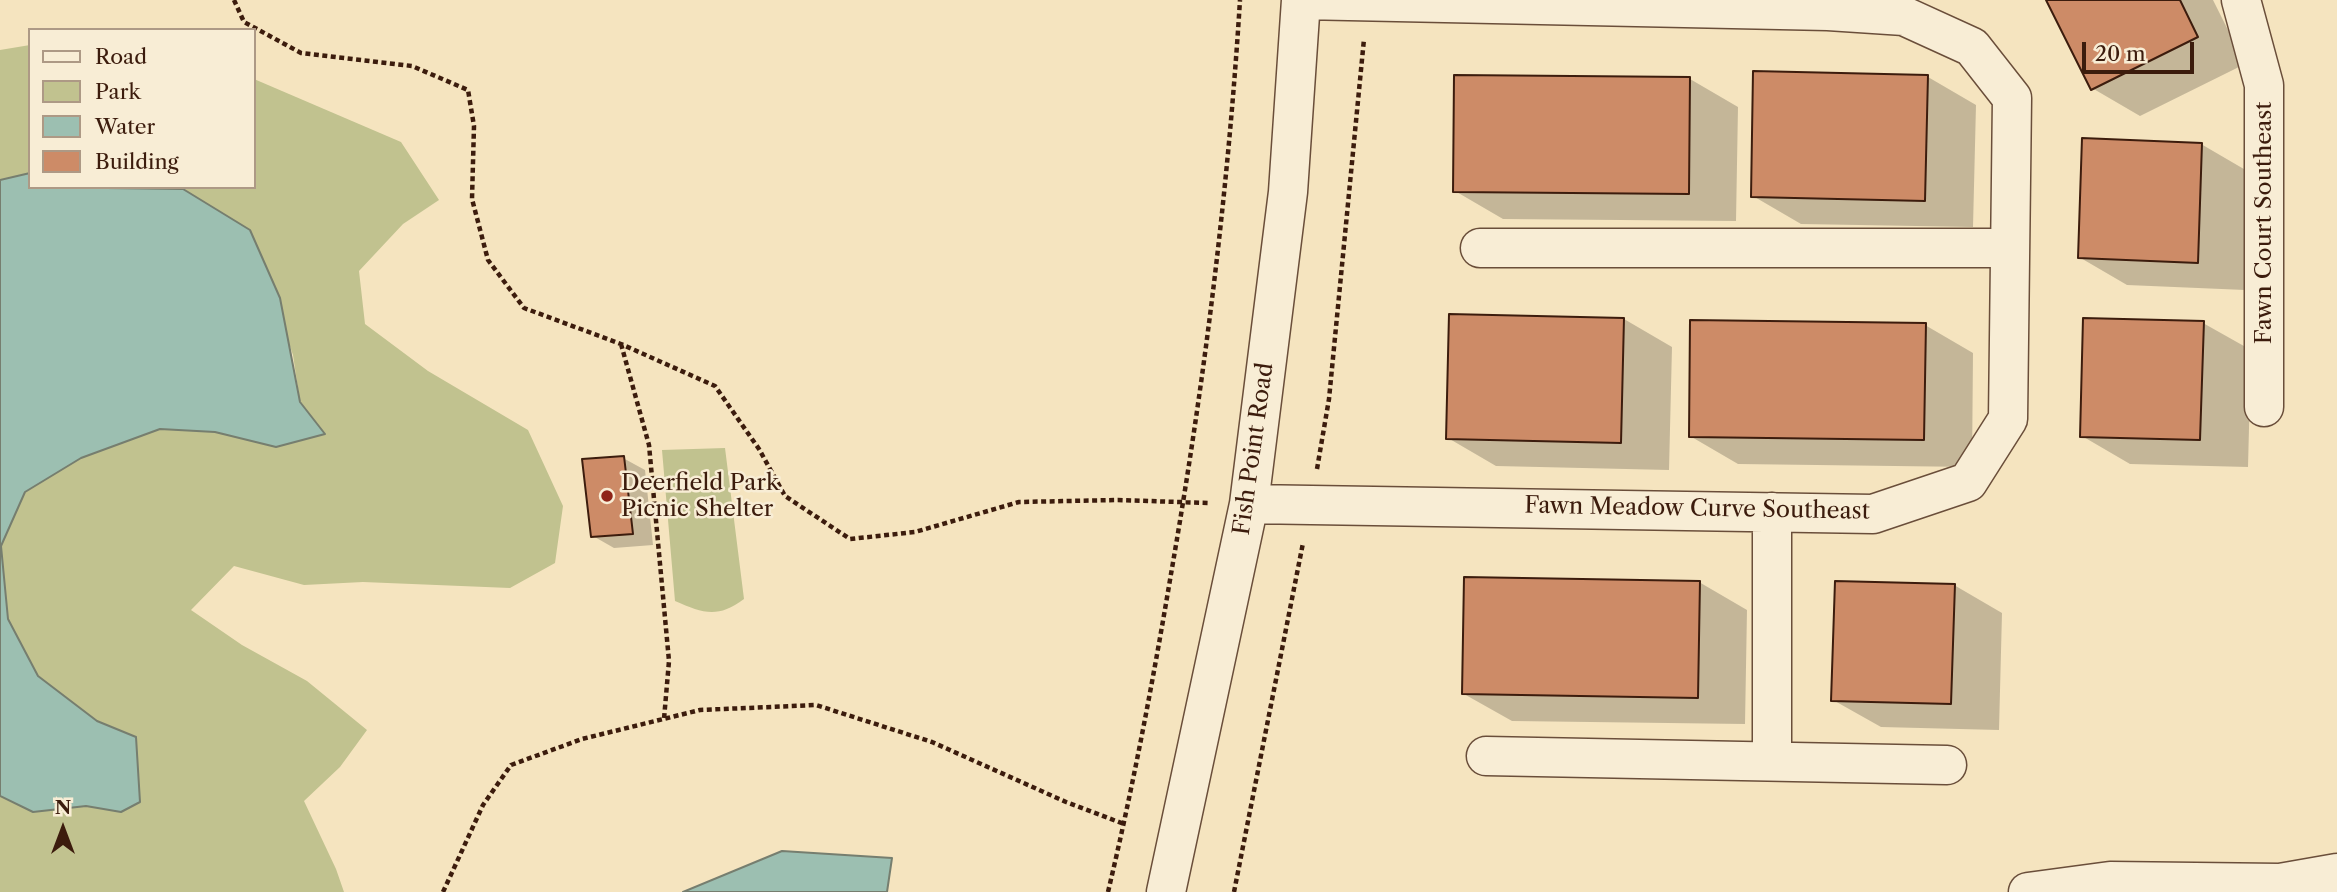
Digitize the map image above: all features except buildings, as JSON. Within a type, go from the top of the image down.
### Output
[{"type":"street","name":"Fawn Meadow Curve Southeast","points":[[1249,504],[1873,514],[1968,482],[2008,419],[2012,98],[1972,47],[1905,16],[1828,6],[1301,0]]},
{"type":"street","name":"Fish Point Road","points":[[1166,892],[1249,504],[1288,192],[1301,0]]},
{"type":"street","name":"Fawn Court Southeast","points":[[2241,0],[2264,85],[2264,407]]},
{"type":"street","points":[[1480,248],[2010,248]]},
{"type":"street","points":[[1772,512],[1772,761]]},
{"type":"street","points":[[1486,756],[1947,765]]},
{"type":"street","points":[[2028,892],[2110,881],[2280,883],[2337,873]]},
{"type":"path","points":[[234,0],[244,22],[255,28]]},
{"type":"path","points":[[1108,892],[1151,691],[1184,502],[1219,252],[1235,90],[1240,0]]},
{"type":"path","points":[[1234,892],[1311,505],[1329,399],[1367,1]]},
{"type":"path","points":[[256,29],[301,53],[412,66],[468,90],[474,126],[472,199],[488,260],[524,308],[621,344],[715,386],[759,449],[785,496],[850,539],[915,532],[1019,502],[1118,499],[1249,504]]},
{"type":"path","points":[[621,344],[649,445],[669,661],[664,719]]},
{"type":"path","points":[[443,892],[482,805],[511,765],[582,739],[700,710],[816,705],[932,743],[1066,802],[1124,824]]},
{"type":"green space","points":[[28,45],[28,173],[0,180],[0,50]]},
{"type":"green space","points":[[256,80],[401,142],[439,200],[403,224],[359,271],[365,324],[428,371],[528,430],[563,506],[555,563],[510,588],[363,582],[304,585],[234,566],[191,610],[242,645],[307,681],[367,730],[340,767],[304,801],[344,892],[0,892],[0,796],[33,812],[86,806],[121,812],[135,737],[97,721],[38,676],[8,619],[1,546],[25,491],[81,458],[160,429],[215,432],[275,447],[300,402],[293,355],[250,231],[183,189],[256,189]]},
{"type":"green space","points":[[725,448],[744,599],[726,609],[710,612],[675,601],[662,450]]},
{"type":"water","points":[[28,173],[28,189],[183,189],[250,230],[280,298],[300,402],[325,434],[276,447],[215,432],[160,429],[81,458],[25,492],[1,546],[8,619],[38,676],[97,721],[136,737],[140,802],[121,812],[86,806],[33,812],[0,796],[0,180]]},
{"type":"water","points":[[782,851],[892,858],[887,892],[683,892]]},
{"type":"place","name":"Deerfield Park Picnic Shelter","points":[[607,496]]}]
